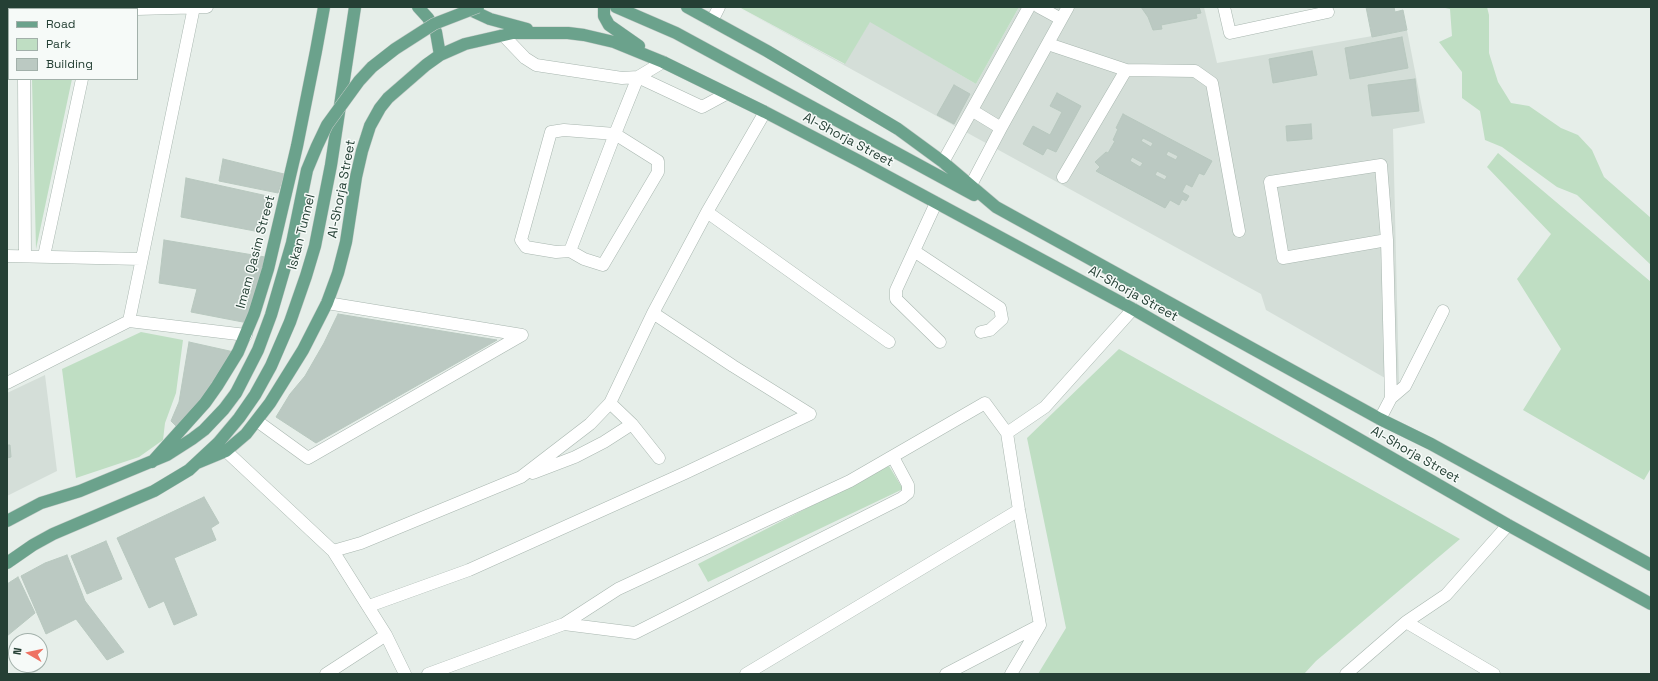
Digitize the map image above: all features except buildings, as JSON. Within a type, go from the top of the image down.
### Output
[{"type":"main road","name":"Imam Qasim Street","points":[[7,521],[41,503],[80,491],[152,462],[200,409],[218,386],[246,335],[261,294],[274,245],[308,95],[324,7]]},
{"type":"main road","name":"Iskan Tunnel","points":[[222,447],[267,373],[290,322],[306,276],[327,190],[355,7]]},
{"type":"main road","points":[[418,7],[428,18],[436,32],[440,55]]},
{"type":"main road","points":[[464,7],[503,23],[540,32]]},
{"type":"main road","points":[[152,462],[180,447],[204,430],[224,409],[236,393],[258,350],[271,315],[292,243],[307,170],[330,120],[359,81],[372,67],[395,48],[434,24],[478,7]]},
{"type":"main road","points":[[604,7],[605,19],[611,27],[663,62]]},
{"type":"main road","points":[[616,7],[655,23],[703,48],[996,207]]},
{"type":"main road","name":"Al-Shorja Street","points":[[686,7],[851,100],[898,129],[943,162],[996,207],[1380,419],[1431,444],[1651,565]]},
{"type":"main road","name":"Al-Shorja Street","points":[[7,563],[33,545],[53,534],[154,491],[189,470],[222,447],[239,441],[257,422],[291,370],[326,303],[343,257],[359,164],[370,126],[380,108],[388,98],[418,70],[440,55],[474,42],[503,35],[540,32],[568,33],[599,38],[634,50],[663,62],[765,112],[1133,309],[1508,526],[1651,604]]},
{"type":"street","points":[[129,321],[194,7]]},
{"type":"street","points":[[138,9],[207,7]]},
{"type":"street","points":[[712,21],[719,7]]},
{"type":"street","points":[[943,162],[973,111],[1029,7]]},
{"type":"street","points":[[1039,7],[1061,19]]},
{"type":"street","points":[[971,186],[1001,128],[1068,7]]},
{"type":"street","points":[[1224,7],[1230,33],[1328,12]]},
{"type":"street","points":[[503,35],[525,58],[536,65],[622,78],[638,78],[702,107],[726,94]]},
{"type":"street","points":[[1048,44],[1126,70],[1195,71],[1212,83],[1239,231]]},
{"type":"street","points":[[570,251],[638,78],[663,62]]},
{"type":"street","points":[[1063,177],[1126,70]]},
{"type":"street","points":[[24,80],[25,256]]},
{"type":"street","points":[[44,256],[82,80]]},
{"type":"street","points":[[973,111],[1001,128]]},
{"type":"street","points":[[521,477],[590,424],[610,403],[653,313],[707,212],[765,112]]},
{"type":"street","points":[[564,130],[615,134],[658,161],[658,172],[604,265],[584,259],[570,251],[556,252],[526,247],[521,240],[551,132],[564,130]]},
{"type":"street","points":[[1387,240],[1283,258],[1270,182],[1381,165],[1387,240],[1391,398]]},
{"type":"street","points":[[936,203],[896,290],[896,299],[940,342]]},
{"type":"street","points":[[707,212],[889,342]]},
{"type":"street","points":[[914,251],[1000,308],[1002,319],[990,330],[980,332]]},
{"type":"street","points":[[7,256],[141,259]]},
{"type":"street","points":[[257,422],[308,458],[522,335],[326,303]]},
{"type":"street","points":[[1007,433],[1045,407],[1133,309]]},
{"type":"street","points":[[1380,419],[1391,398],[1405,386],[1442,312]]},
{"type":"street","points":[[369,606],[469,570],[678,476],[810,414],[653,313]]},
{"type":"street","points":[[7,383],[129,321],[246,335]]},
{"type":"street","points":[[610,403],[632,424],[659,458]]},
{"type":"street","points":[[428,674],[564,624],[618,589],[850,481],[985,404],[1007,433],[1019,510],[1040,625],[1011,674]]},
{"type":"street","points":[[333,551],[361,543],[521,477],[575,457],[604,442],[632,424]]},
{"type":"street","points":[[222,447],[333,551],[386,635],[405,674]]},
{"type":"street","points":[[564,624],[635,633],[895,502],[908,493],[908,485],[893,457]]},
{"type":"street","points":[[746,674],[1019,510]]},
{"type":"street","points":[[1346,674],[1406,622],[1446,595],[1508,526]]},
{"type":"street","points":[[1406,622],[1492,673]]},
{"type":"street","points":[[946,674],[1040,625]]},
{"type":"street","points":[[326,674],[386,635]]},
{"type":"shaded area","points":[[738,7],[844,64],[870,21],[976,84],[1019,7],[1204,7],[1217,63],[1407,30],[1425,123],[1393,129],[1399,386],[1266,310],[1261,294]]},
{"type":"shaded area","points":[[45,375],[57,471],[7,496],[7,393]]},
{"type":"green space","points":[[739,7],[1019,7],[976,84],[870,22],[845,64]]},
{"type":"green space","points":[[1441,7],[1487,7],[1489,15],[1489,53],[1498,82],[1511,103],[1529,106],[1561,128],[1578,135],[1592,150],[1604,177],[1651,218],[1651,265],[1577,195],[1557,187],[1502,147],[1485,140],[1480,111],[1462,98],[1462,72],[1439,42],[1452,36],[1450,9]]},
{"type":"green space","points":[[32,80],[72,80],[36,249]]},
{"type":"green space","points":[[1498,153],[1651,282],[1651,468],[1644,480],[1523,410],[1561,349],[1517,279],[1551,234],[1487,167]]},
{"type":"green space","points":[[141,332],[183,340],[176,393],[165,423],[163,440],[139,457],[76,478],[62,369]]},
{"type":"green space","points":[[1119,349],[1460,539],[1316,661],[1304,674],[1038,674],[1066,628],[1027,438]]},
{"type":"green space","points":[[889,466],[903,489],[708,582],[698,564]]}]
